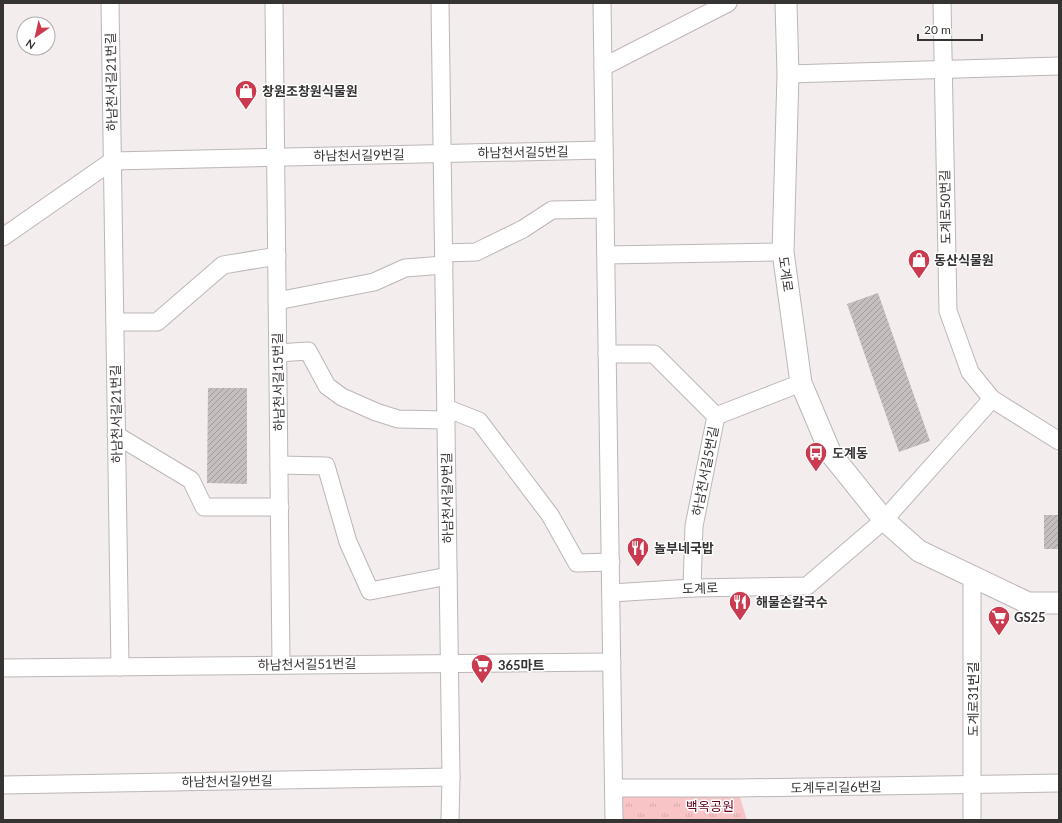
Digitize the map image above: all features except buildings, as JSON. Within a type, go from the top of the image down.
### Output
[{"type":"street","name":"하남천서길21번길","points":[[110,3],[120,667]]},
{"type":"street","name":"하남천서길15번길","points":[[274,3],[281,665]]},
{"type":"street","name":"하남천서길9번길","points":[[440,3],[450,663],[450,820]]},
{"type":"street","points":[[602,3],[614,820]]},
{"type":"street","points":[[603,67],[728,3]]},
{"type":"street","name":"도계로","points":[[786,3],[788,74],[783,252],[801,383],[831,454],[884,520],[919,551],[972,578],[1028,603],[1059,603]]},
{"type":"street","name":"도계로50번길","points":[[942,3],[942,68],[948,311],[970,372],[992,399],[1059,441]]},
{"type":"street","points":[[788,74],[942,68],[1059,66]]},
{"type":"street","name":"하남천서길5번길","points":[[442,153],[604,150]]},
{"type":"street","name":"하남천서길9번길","points":[[276,157],[442,153]]},
{"type":"street","points":[[3,236],[112,161],[276,157]]},
{"type":"street","points":[[277,301],[374,282],[405,268],[476,252],[523,229],[552,210],[605,209]]},
{"type":"street","points":[[606,255],[783,252]]},
{"type":"street","points":[[115,322],[156,322],[223,265],[277,256]]},
{"type":"street","points":[[278,352],[308,351],[327,386],[342,397],[376,412],[398,419],[446,414],[479,421],[550,515],[577,563],[610,562]]},
{"type":"street","name":"하남천서길5번길","points":[[607,354],[654,354],[716,416],[694,526],[692,588]]},
{"type":"street","points":[[716,416],[801,383]]},
{"type":"street","points":[[884,520],[992,399]]},
{"type":"street","points":[[116,435],[191,480],[204,507],[280,507]]},
{"type":"street","points":[[279,465],[326,466],[348,542],[370,591],[448,576]]},
{"type":"street","name":"도계로","points":[[611,593],[692,588],[807,586],[884,520]]},
{"type":"street","name":"도계로31번길","points":[[972,578],[972,820]]},
{"type":"street","name":"하남천서길51번길","points":[[3,668],[612,662]]},
{"type":"street","name":"하남천서길9번길","points":[[3,785],[451,777]]},
{"type":"street","name":"도계두리길6번길","points":[[614,788],[740,788],[1059,783]]},
{"type":"green space","name":"백옥공원","points":[[738,791],[747,820],[621,820],[622,793]]},
{"type":"place","name":"창원조창원식물원","points":[[246,110]]},
{"type":"place","name":"동산식물원","points":[[919,280]]},
{"type":"place","name":"도계동","points":[[816,472]]},
{"type":"place","name":"놀부네국밥","points":[[638,568]]},
{"type":"place","name":"해물손칼국수","points":[[740,622]]},
{"type":"place","name":"GS25","points":[[999,636]]},
{"type":"place","name":"365마트","points":[[482,684]]}]
